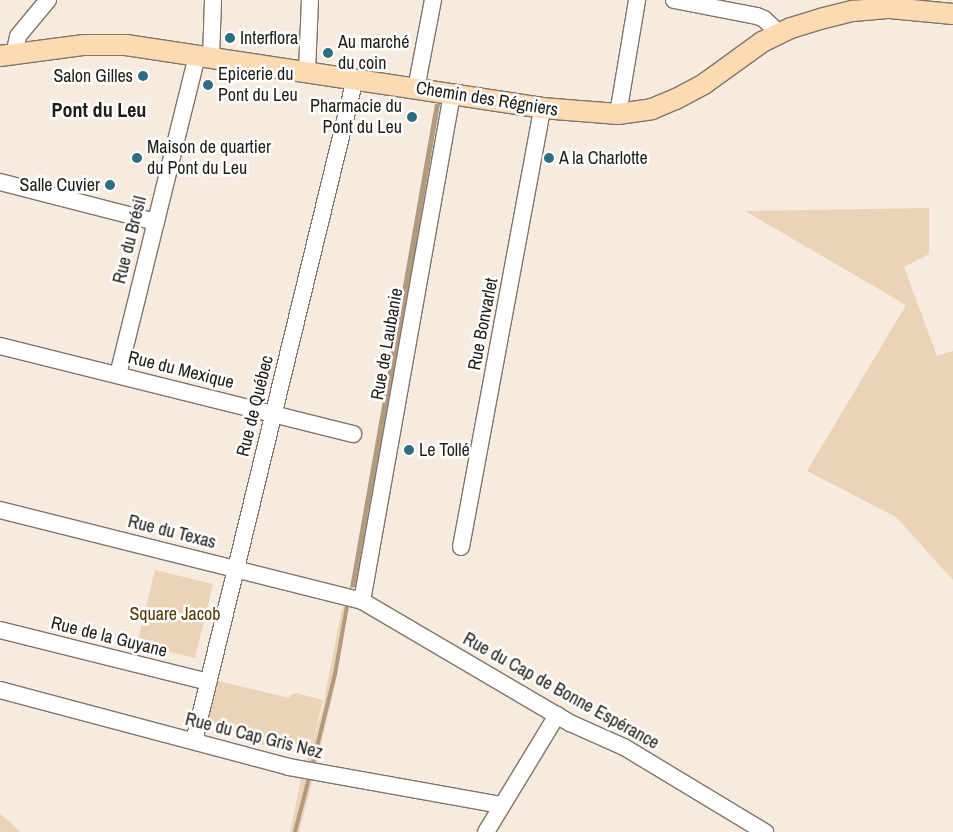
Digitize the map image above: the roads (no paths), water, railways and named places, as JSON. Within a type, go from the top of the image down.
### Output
[{"type":"main road","name":"Chemin des Régniers","points":[[7,55],[106,44],[355,79],[542,108],[618,114],[652,109],[688,93],[750,49],[779,33],[832,15],[866,10],[900,9],[953,14]]},
{"type":"street","points":[[7,55],[18,36],[48,0]]},
{"type":"street","name":"Rue du Brésil","points":[[118,375],[156,222],[204,57],[213,0]]},
{"type":"street","points":[[307,72],[310,0]]},
{"type":"street","points":[[416,89],[433,0]]},
{"type":"street","points":[[618,114],[637,0]]},
{"type":"street","points":[[674,0],[757,16],[764,19],[779,33]]},
{"type":"street","name":"Rue de Québec","points":[[194,742],[355,79]]},
{"type":"street","name":"Rue de Laubanie","points":[[362,600],[452,94]]},
{"type":"street","name":"Rue Bonvarlet","points":[[462,547],[542,108]]},
{"type":"street","points":[[0,182],[156,222]]},
{"type":"street","name":"Rue du Mexique","points":[[0,346],[353,434]]},
{"type":"street","name":"Rue du Texas","points":[[0,510],[334,592]]},
{"type":"street","name":"Rue du Cap de Bonne Espérance","points":[[334,592],[362,600],[579,728],[624,747],[765,832]]},
{"type":"street","name":"Rue de la Guyane","points":[[0,630],[209,682]]},
{"type":"street","name":"Rue du Cap Gris Nez","points":[[0,690],[328,776],[502,806]]},
{"type":"street","points":[[486,832],[557,715]]},
{"type":"waterway","points":[[312,767],[335,674],[347,606]]},
{"type":"waterway","points":[[295,832],[310,774]]},
{"type":"place","name":"Interflora","points":[[230,38]]},
{"type":"place","name":"Au marché du coin","points":[[328,53]]},
{"type":"place","name":"Salon Gilles","points":[[143,76]]},
{"type":"place","name":"Epicerie du Pont du Leu","points":[[208,85]]},
{"type":"place","name":"Pharmacie du Pont du Leu","points":[[412,117]]},
{"type":"place","name":"Maison de quartier du Pont du Leu","points":[[137,158]]},
{"type":"place","name":"A la Charlotte","points":[[549,158]]},
{"type":"place","name":"Salle Cuvier","points":[[110,185]]},
{"type":"place","name":"Le Tollé","points":[[409,450]]},
{"type":"district","name":"Pont du Leu","points":[[99,109]]},
{"type":"park label","name":"Square Jacob","points":[[175,614]]}]
